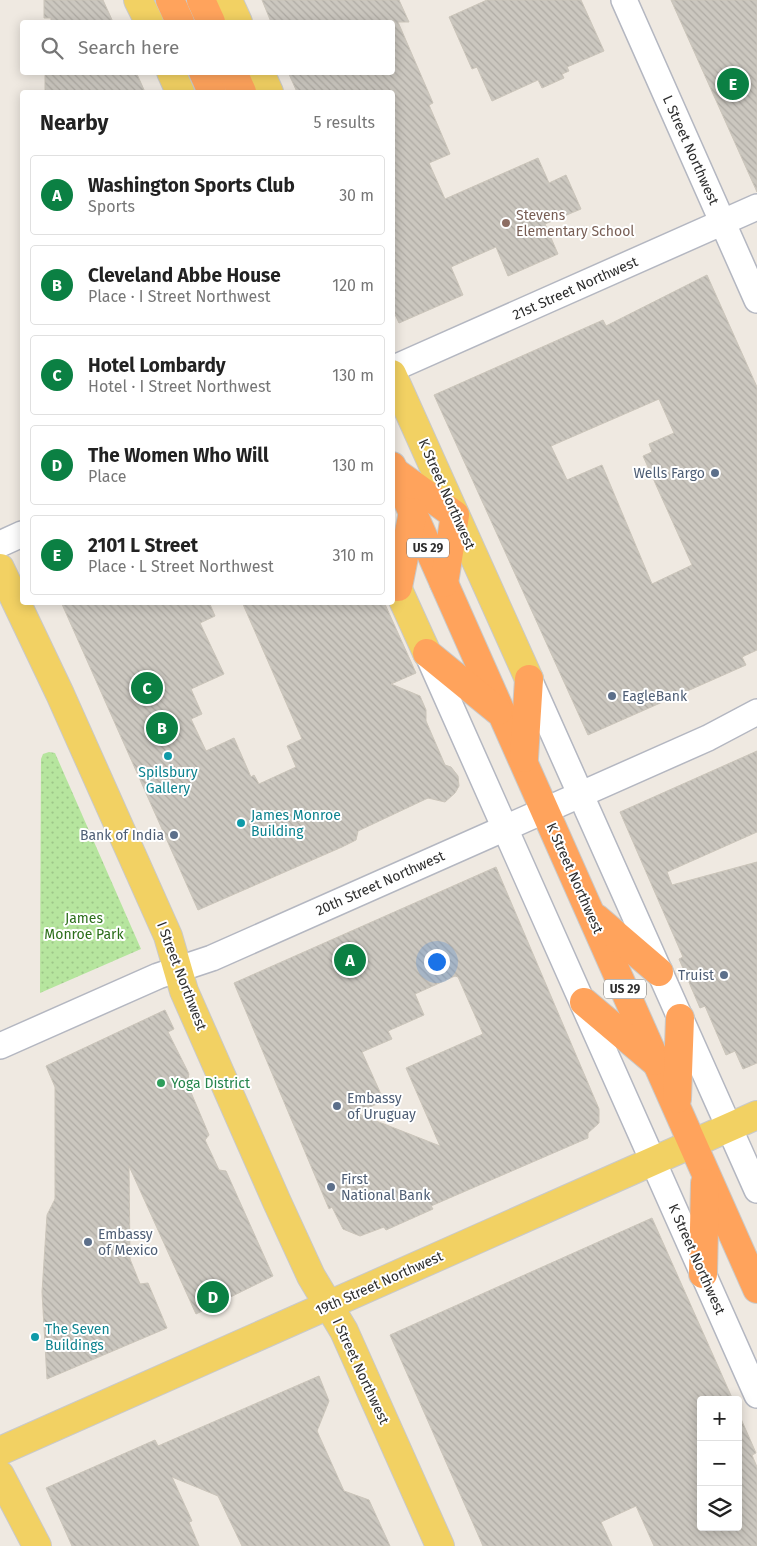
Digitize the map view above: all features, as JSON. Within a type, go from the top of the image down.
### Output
[{"type":"highway","points":[[170,0],[179,20]]},
{"type":"highway","points":[[201,0],[210,20]]},
{"type":"highway","points":[[204,75],[211,90]]},
{"type":"highway","points":[[234,75],[241,90]]},
{"type":"highway","points":[[395,470],[455,515],[444,583]]},
{"type":"highway","name":"K Street Northwest","points":[[395,471],[590,914],[659,1064],[706,1174],[754,1276]]},
{"type":"highway","points":[[395,581],[413,512]]},
{"type":"highway","points":[[427,654],[502,714]]},
{"type":"highway","points":[[523,762],[529,679]]},
{"type":"highway","points":[[590,914],[659,972]]},
{"type":"highway","points":[[584,1002],[659,1064]]},
{"type":"highway","points":[[676,1106],[680,1018]]},
{"type":"highway","points":[[703,1274],[706,1174]]},
{"type":"main road","points":[[138,0],[147,20]]},
{"type":"main road","points":[[228,0],[237,20]]},
{"type":"main road","points":[[172,75],[179,90]]},
{"type":"main road","points":[[261,75],[268,90]]},
{"type":"main road","name":"K Street Northwest","points":[[395,381],[529,679]]},
{"type":"main road","name":"I Street Northwest","points":[[0,568],[60,694],[156,910],[184,990],[277,1202],[311,1276],[344,1331],[440,1546]]},
{"type":"main road","name":"K Street Northwest","points":[[395,581],[427,654]]},
{"type":"main road","name":"19th Street Northwest","points":[[0,1451],[757,1115]]},
{"type":"main road","points":[[0,1475],[37,1546]]},
{"type":"street","name":"L Street Northwest","points":[[624,0],[757,300]]},
{"type":"street","name":"21st Street Northwest","points":[[395,369],[757,207]]},
{"type":"street","points":[[0,544],[20,535]]},
{"type":"street","name":"K Street Northwest","points":[[427,654],[584,1002],[757,1395]]},
{"type":"street","name":"K Street Northwest","points":[[529,679],[757,1190]]},
{"type":"street","name":"20th Street Northwest","points":[[0,1046],[158,976],[212,958],[714,735],[757,712]]},
{"type":"green space","name":"James Monroe Park","points":[[55,753],[141,949],[40,993],[41,759],[43,754]]},
{"type":"building","points":[[44,0],[103,0],[112,20],[51,20],[51,18],[44,18]]},
{"type":"building","points":[[262,0],[399,0],[409,22],[398,22],[433,103],[429,105],[450,154],[429,163],[445,199],[538,158],[549,183],[566,175],[581,209],[545,224],[558,254],[508,276],[496,247],[451,267],[463,295],[399,323],[395,314],[395,90],[296,90],[289,75],[395,75],[395,20],[270,20]]},
{"type":"building","points":[[487,0],[581,0],[604,51],[567,67],[569,71],[562,74],[564,78],[542,88],[538,80],[492,101],[477,67],[472,69],[449,17]]},
{"type":"building","points":[[671,0],[757,0],[757,192]]},
{"type":"building","points":[[45,75],[137,75],[144,90],[45,90]]},
{"type":"building","points":[[707,275],[757,387],[757,650],[742,657],[746,665],[588,735],[434,395],[603,320],[606,326]],"holes":[[[659,399],[674,433],[649,444],[652,452],[643,456],[692,565],[652,584],[602,465],[567,480],[551,446]]]},
{"type":"building","points":[[62,605],[210,605],[215,616],[200,623],[224,674],[191,689],[202,714],[191,719],[206,751],[234,738],[251,777],[254,775],[259,784],[296,767],[287,746],[302,739],[243,605],[385,605],[416,673],[391,684],[420,696],[426,710],[426,721],[445,765],[451,767],[458,776],[459,786],[455,793],[445,802],[428,798],[358,831],[356,840],[342,847],[198,910]]},
{"type":"building","points":[[757,751],[757,832],[667,872],[672,885],[757,862],[757,1063],[743,1069],[735,1051],[726,1055],[705,1006],[700,1008],[679,959],[683,957],[620,812]]},
{"type":"building","points":[[496,867],[599,1109],[599,1123],[588,1133],[588,1138],[431,1206],[433,1209],[386,1230],[384,1227],[360,1236],[343,1229],[332,1207],[329,1209],[234,983]],"holes":[[[455,976],[458,977],[483,1034],[406,1068],[440,1146],[356,1113],[384,1101],[362,1052],[392,1039],[388,1031],[424,1015],[415,994]]]},
{"type":"building","points":[[165,1010],[174,1029],[168,1032],[189,1074],[187,1083],[209,1135],[205,1140],[219,1170],[226,1171],[273,1276],[196,1314],[129,1166],[130,1259],[140,1284],[148,1283],[167,1328],[47,1379],[42,1292],[47,1215],[55,1199],[55,1087],[46,1066]]},
{"type":"building","points":[[652,1218],[731,1396],[697,1396],[697,1531],[742,1531],[742,1421],[756,1453],[752,1455],[757,1467],[757,1546],[654,1546],[636,1506],[601,1522],[612,1546],[483,1546],[390,1335]]},
{"type":"building","points":[[319,1376],[329,1401],[317,1431],[344,1491],[369,1500],[390,1546],[242,1546],[218,1496],[172,1477],[192,1521],[189,1522],[199,1546],[72,1546],[46,1488],[155,1440],[158,1446]]},
{"type":"place","name":"2101 L Street","points":[[733,84]]},
{"type":"place","name":"Stevens Elementary School","points":[[506,223]]},
{"type":"place","name":"Wells Fargo","points":[[715,473]]},
{"type":"place","name":"Hotel Lombardy","points":[[147,688]]},
{"type":"place","name":"EagleBank","points":[[612,696]]},
{"type":"place","name":"Cleveland Abbe House","points":[[162,728]]},
{"type":"place","name":"Spilsbury Gallery","points":[[168,756]]},
{"type":"place","name":"James Monroe Building","points":[[241,823]]},
{"type":"place","name":"Bank of India","points":[[174,835]]},
{"type":"place","name":"Washington Sports Club","points":[[350,960]]},
{"type":"place","name":"Truist","points":[[724,975]]},
{"type":"place","name":"Yoga District","points":[[161,1083]]},
{"type":"place","name":"Embassy of Uruguay","points":[[337,1106]]},
{"type":"place","name":"First National Bank","points":[[331,1187]]},
{"type":"place","name":"Embassy of Mexico","points":[[88,1242]]},
{"type":"place","name":"The Women Who Will","points":[[213,1297]]},
{"type":"place","name":"The Seven Buildings","points":[[35,1337]]}]
